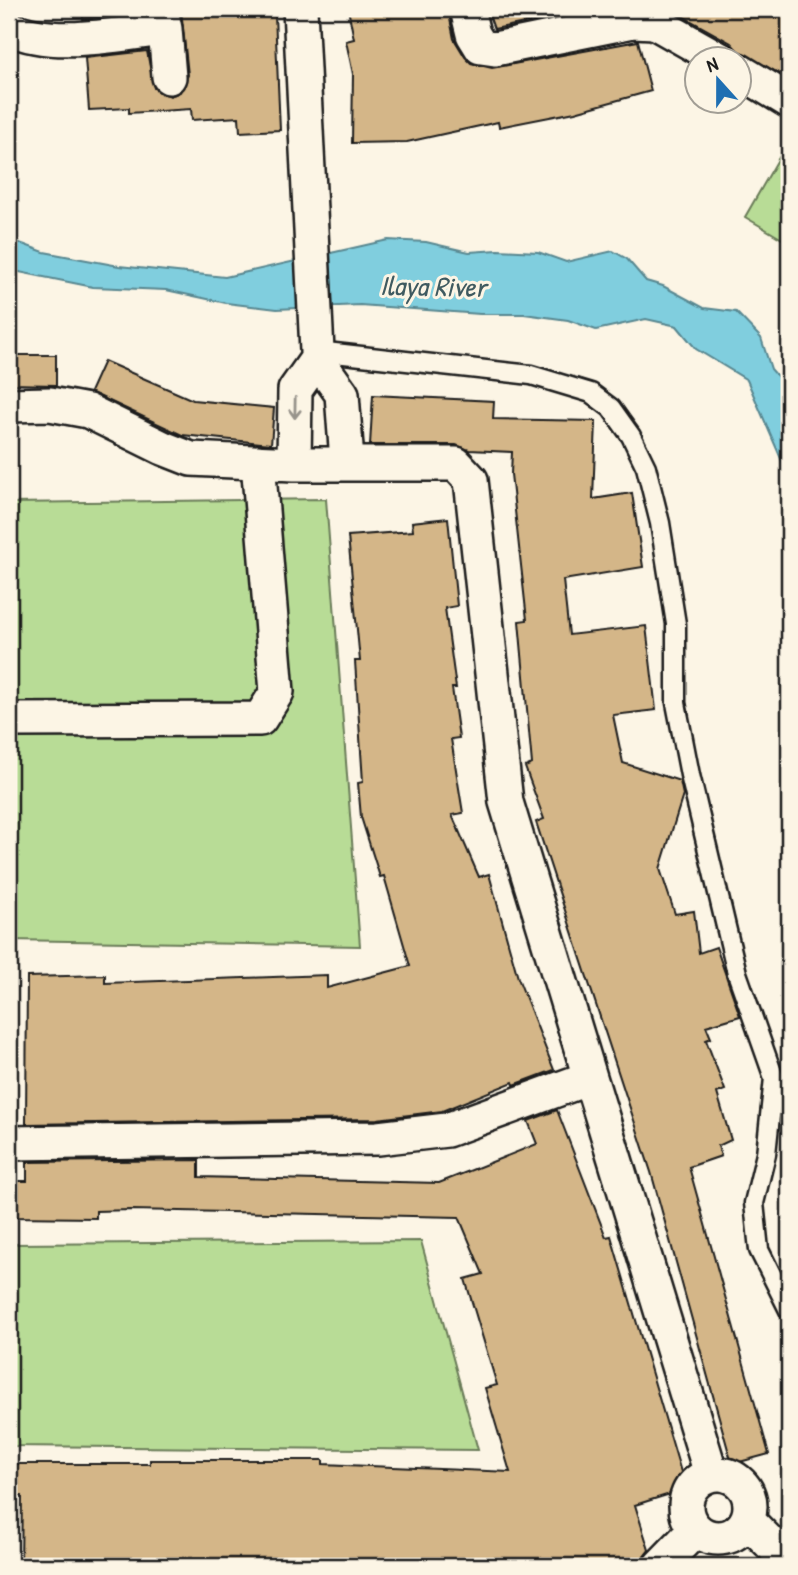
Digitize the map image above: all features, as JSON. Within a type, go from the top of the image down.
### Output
[{"type":"street","points":[[300,9],[310,164],[317,350],[342,394],[347,461]]},
{"type":"street","points":[[467,9],[473,34],[481,47],[495,49],[633,21],[654,22],[696,46]]},
{"type":"street","points":[[9,28],[23,35],[69,38],[163,19],[169,77]]},
{"type":"street","points":[[752,79],[789,101]]},
{"type":"street","points":[[294,464],[295,390],[317,350]]},
{"type":"street","points":[[9,405],[50,404],[88,411],[163,449],[191,459],[294,464],[347,461],[456,464],[471,480],[506,802],[711,1474]]},
{"type":"street","points":[[9,720],[260,719],[271,707],[277,692],[258,462]]},
{"type":"street","points":[[9,1143],[378,1138],[447,1130],[589,1078]]},
{"type":"street","points":[[711,1474],[723,1474],[743,1486],[749,1497],[747,1520],[729,1536],[705,1536],[695,1530],[685,1508],[691,1486],[711,1474]]},
{"type":"street","points":[[747,1520],[789,1562]]},
{"type":"street","points":[[660,1566],[695,1530]]},
{"type":"lane","points":[[317,350],[541,378],[591,393],[611,408],[631,436],[646,467],[660,523],[676,625],[676,703],[690,775],[737,973],[774,1078],[766,1154],[754,1203],[759,1250],[789,1310]]},
{"type":"lane","points":[[774,1078],[789,1092]]},
{"type":"green space","points":[[784,149],[789,152],[789,243],[745,217]]},
{"type":"green space","points":[[326,499],[360,946],[9,940],[9,503]]},
{"type":"green space","points":[[421,1241],[478,1450],[9,1446],[9,1244]]},
{"type":"water","name":"Ilaya River","points":[[9,239],[44,252],[119,266],[225,277],[388,240],[426,242],[469,252],[538,252],[566,262],[613,251],[627,259],[646,281],[663,286],[704,308],[736,312],[761,338],[771,369],[778,377],[787,412],[789,477],[747,380],[696,349],[677,326],[646,319],[596,330],[568,320],[524,314],[480,314],[360,305],[277,309],[226,303],[166,290],[93,287],[9,270]]},
{"type":"building","points":[[82,9],[142,9],[142,12],[83,19]]},
{"type":"building","points":[[181,9],[271,9],[271,15],[275,15],[280,130],[240,132],[239,117],[192,120],[191,109],[129,113],[129,108],[89,110],[85,58],[147,51],[154,88],[170,96],[180,92],[188,75]]},
{"type":"building","points":[[348,9],[448,9],[454,39],[465,57],[471,63],[492,68],[638,41],[651,91],[575,112],[499,127],[498,122],[407,142],[352,143],[353,74],[346,41],[354,39]]},
{"type":"building","points":[[487,9],[597,9],[494,29]]},
{"type":"building","points":[[670,9],[789,9],[789,79],[752,59],[752,46],[734,46]]},
{"type":"building","points":[[9,355],[56,355],[56,385],[9,384]]},
{"type":"building","points":[[104,361],[193,400],[274,408],[271,444],[182,435],[90,392]]},
{"type":"building","points":[[373,395],[494,401],[493,419],[596,421],[593,499],[632,493],[643,567],[563,580],[569,635],[646,626],[656,710],[613,715],[623,763],[680,781],[683,795],[660,869],[675,914],[694,911],[699,953],[716,947],[740,1016],[706,1026],[711,1038],[706,1040],[725,1090],[717,1093],[731,1140],[718,1146],[721,1156],[689,1167],[769,1454],[732,1464],[651,1172],[536,822],[544,819],[525,767],[532,764],[519,621],[527,620],[511,474],[512,452],[469,450],[456,445],[370,445]]},
{"type":"building","points":[[448,518],[457,606],[445,608],[456,688],[452,688],[459,738],[451,739],[463,813],[452,815],[479,877],[489,874],[518,978],[554,1070],[514,1085],[513,1082],[442,1111],[377,1119],[26,1124],[27,977],[105,975],[105,983],[327,975],[327,988],[410,966],[384,876],[380,877],[361,817],[358,783],[363,782],[355,661],[360,661],[348,536],[413,531],[412,522]]},
{"type":"building","points":[[557,1110],[606,1237],[611,1236],[686,1489],[635,1505],[649,1550],[642,1559],[619,1566],[21,1566],[22,1496],[9,1496],[9,1464],[150,1464],[150,1460],[323,1460],[323,1464],[510,1472],[485,1388],[497,1385],[465,1279],[483,1274],[459,1217],[131,1210],[96,1211],[96,1218],[9,1217],[9,1181],[27,1181],[27,1162],[199,1160],[199,1177],[439,1183],[537,1144],[528,1121]]}]
